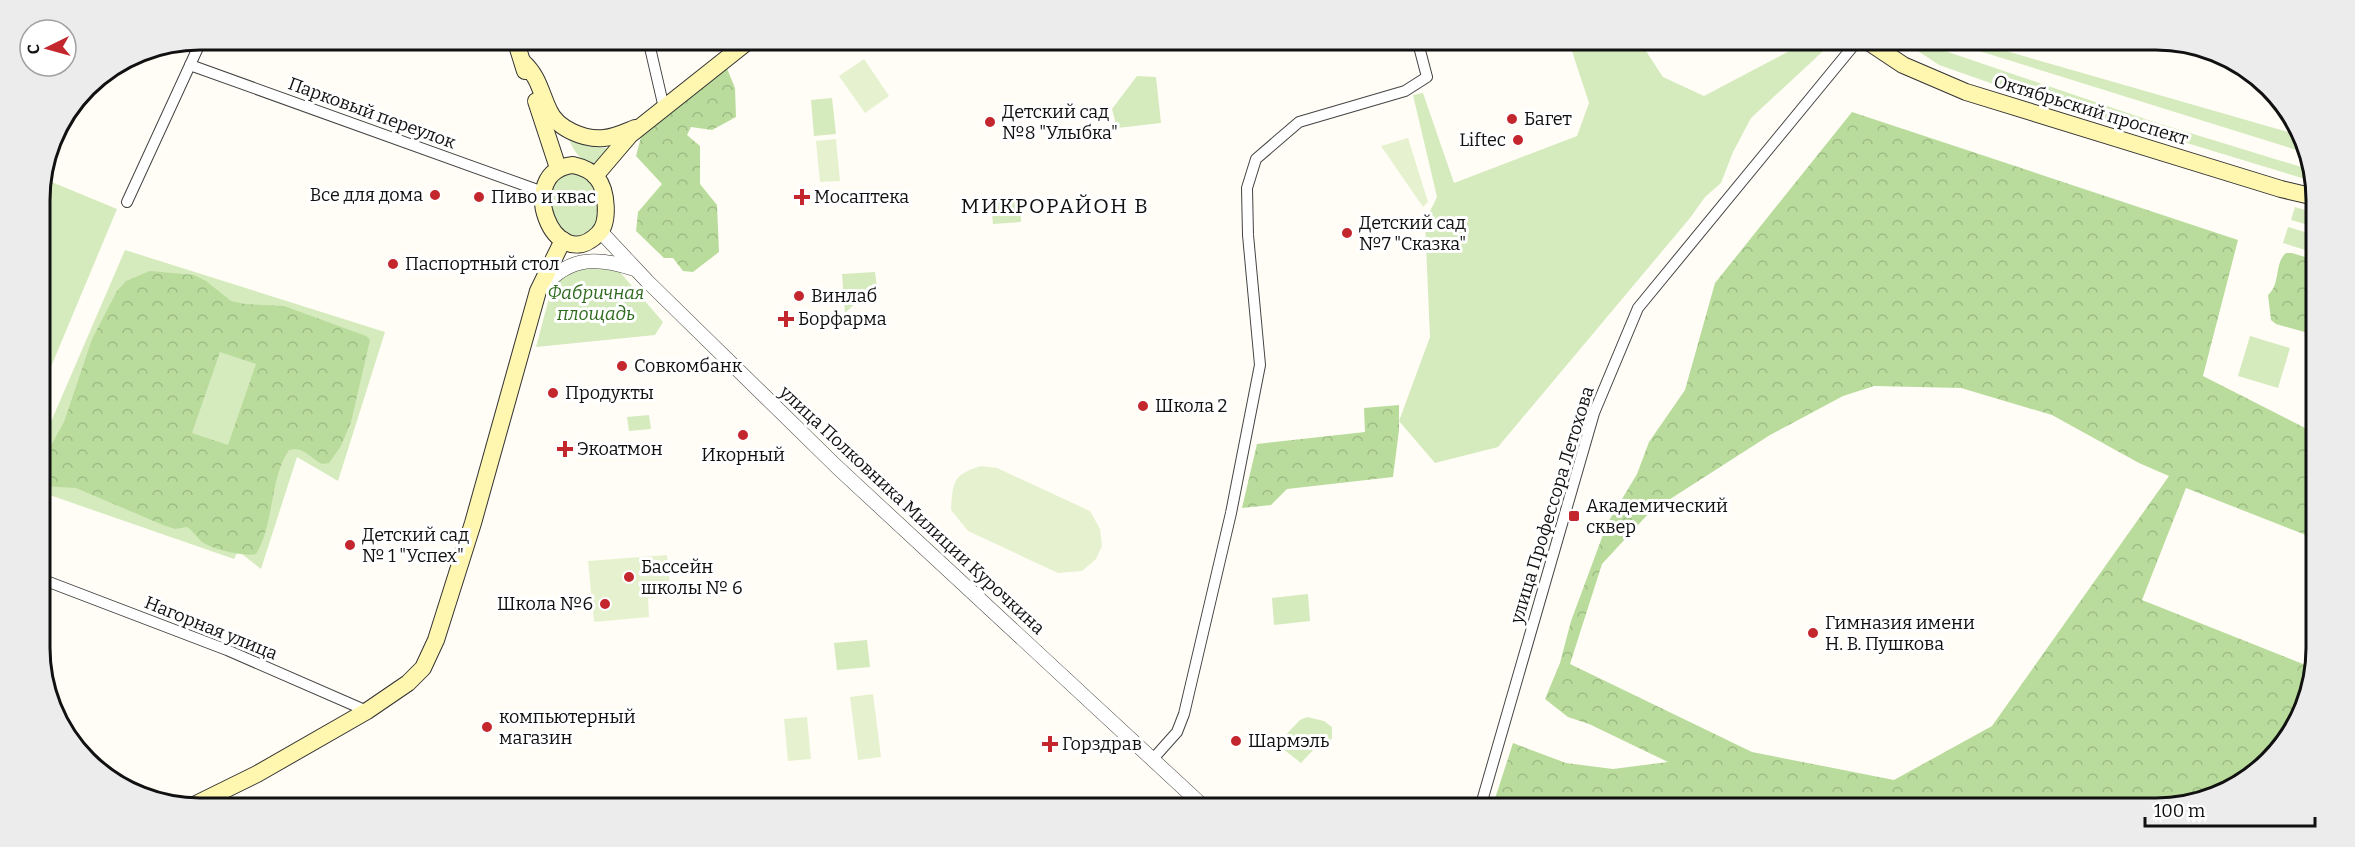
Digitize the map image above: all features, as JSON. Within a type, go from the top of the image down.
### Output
[{"type":"main road","points":[[519,50],[558,168]]},
{"type":"main road","points":[[596,176],[630,135],[737,50]]},
{"type":"main road","name":"Октябрьский проспект","points":[[1880,50],[1903,66],[1966,92],[2306,195]]},
{"type":"main road","points":[[523,62],[533,72],[550,114],[572,132],[601,138],[614,136],[644,124]]},
{"type":"main road","points":[[573,165],[586,168],[596,176],[600,183],[606,213],[601,232],[588,243],[573,244],[562,240],[549,226],[543,192],[547,180],[558,168],[573,165]]},
{"type":"main road","points":[[208,798],[257,774],[367,711],[423,668],[434,647],[473,523],[538,291],[562,240]]},
{"type":"street","points":[[127,202],[197,50]]},
{"type":"street","points":[[651,50],[664,108]]},
{"type":"street","points":[[1152,760],[1177,732],[1184,714],[1231,513],[1260,364],[1248,235],[1247,188],[1256,159],[1299,122],[1405,91],[1427,77],[1420,50]]},
{"type":"street","name":"улица Профессора Летохова","points":[[1483,797],[1593,413],[1638,308],[1850,50]]},
{"type":"street","name":"Парковый переулок","points":[[190,65],[543,192]]},
{"type":"street","name":"улица Полковника Милиции Курочкина","points":[[601,232],[636,270],[837,466],[1193,797]]},
{"type":"street","points":[[538,291],[556,273],[582,262],[598,260],[636,270]]},
{"type":"street","name":"Нагорная улица","points":[[50,582],[227,650],[367,711]]},
{"type":"green space","points":[[1572,50],[1645,50],[1663,77],[1704,96],[1791,50],[1824,50],[1751,118],[1733,152],[1721,183],[1705,197],[1690,218],[1498,447],[1435,463],[1399,421],[1430,337],[1425,222],[1437,197],[1413,95],[1423,93],[1454,183],[1577,136],[1589,103]]},
{"type":"green space","points":[[1916,50],[1942,50],[2151,121],[2301,167],[2304,179],[1999,86],[1939,65]]},
{"type":"green space","points":[[1976,50],[2002,50],[2290,132],[2297,150]]},
{"type":"green space","points":[[864,59],[889,96],[865,113],[839,76]]},
{"type":"green space","points":[[726,66],[735,88],[736,117],[712,130],[691,127],[687,135],[700,146],[700,184],[717,205],[719,252],[693,272],[683,271],[673,258],[664,258],[636,231],[638,212],[662,184],[636,156],[642,133]]},
{"type":"green space","points":[[1137,76],[1156,77],[1161,123],[1117,128],[1112,109]]},
{"type":"green space","points":[[832,98],[836,134],[814,136],[811,100]]},
{"type":"green space","points":[[1852,112],[2238,240],[2203,376],[2306,428],[2306,535],[2186,488],[2142,600],[2304,665],[2298,696],[2290,714],[2268,747],[2247,767],[2213,786],[2166,797],[1495,797],[1513,743],[1566,763],[1613,769],[1668,762],[1589,724],[1568,717],[1545,699],[1560,663],[1571,621],[1607,524],[1637,474],[1649,442],[1685,390],[1715,283]],"holes":[[[1874,386],[1961,388],[2052,415],[2139,463],[2169,476],[1992,726],[1894,780],[1752,752],[1570,664],[1602,564],[1650,512],[1770,435],[1843,396]]]},
{"type":"green space","points":[[568,137],[590,146],[614,148],[600,161],[587,162],[577,153]]},
{"type":"green space","points":[[1408,138],[1428,202],[1423,207],[1381,146]]},
{"type":"green space","points":[[836,139],[840,181],[820,182],[816,141]]},
{"type":"green space","points":[[573,173],[589,180],[596,193],[598,209],[596,226],[581,236],[566,234],[554,219],[550,192],[558,178]]},
{"type":"green space","points":[[51,182],[117,209],[50,369]]},
{"type":"green space","points":[[1020,200],[1021,222],[993,224],[991,202]]},
{"type":"green space","points":[[2295,207],[2306,210],[2306,224],[2291,220]]},
{"type":"green space","points":[[2288,227],[2306,232],[2306,250],[2283,243]]},
{"type":"green space","points":[[125,250],[385,332],[338,481],[297,457],[261,569],[238,551],[234,559],[50,495],[50,424]]},
{"type":"green space","points":[[2286,253],[2292,253],[2306,257],[2306,332],[2276,324],[2271,320],[2268,295],[2275,285],[2282,257]]},
{"type":"green space","name":"Фабричная площадь","points":[[588,265],[618,270],[663,322],[655,335],[536,347],[553,283],[566,273]]},
{"type":"green space","points":[[150,271],[194,275],[206,281],[231,301],[284,306],[366,336],[370,340],[351,422],[341,446],[329,463],[322,464],[298,449],[289,450],[278,473],[266,530],[256,554],[236,553],[212,547],[201,541],[187,527],[175,529],[163,525],[76,488],[50,487],[50,447],[64,422],[92,339],[117,291],[126,281]],"holes":[[[220,352],[256,364],[228,445],[192,433]]]},
{"type":"green space","points":[[875,272],[877,287],[865,294],[845,313],[842,274]]},
{"type":"green space","points":[[2250,336],[2290,348],[2278,388],[2238,376]]},
{"type":"green space","points":[[1399,405],[1399,430],[1393,477],[1287,489],[1271,505],[1242,508],[1257,444],[1365,432],[1364,408]]},
{"type":"green space","points":[[649,415],[651,429],[629,431],[627,417]]},
{"type":"green space","points":[[981,466],[997,468],[1090,511],[1100,529],[1102,546],[1096,559],[1082,571],[1058,573],[968,531],[951,510],[952,493],[959,476]]},
{"type":"green space","name":"Бассейн школы № 6","points":[[667,555],[671,596],[648,598],[649,617],[594,622],[588,561]]},
{"type":"green space","points":[[1308,594],[1310,621],[1274,625],[1272,598]]},
{"type":"green space","points":[[867,640],[870,667],[837,670],[834,643]]},
{"type":"green space","points":[[873,694],[881,757],[858,760],[850,697]]},
{"type":"green space","points":[[807,717],[811,759],[788,761],[784,719]]},
{"type":"green space","points":[[1307,717],[1324,721],[1332,727],[1332,738],[1325,749],[1314,749],[1301,763],[1277,744],[1300,720]]},
{"type":"place","name":"Багет","points":[[1512,119]]},
{"type":"place","name":"Детский сад №8 \"Улыбка\"","points":[[990,122]]},
{"type":"place","name":"Liftec","points":[[1518,140]]},
{"type":"place","name":"Все для дома","points":[[435,195]]},
{"type":"place","name":"Пиво и квас","points":[[479,197]]},
{"type":"place","name":"Мосаптека","points":[[802,197]]},
{"type":"place","name":"Детский сад №7 \"Сказка\"","points":[[1347,233]]},
{"type":"place","name":"Паспортный стол","points":[[393,264]]},
{"type":"place","name":"Винлаб","points":[[799,296]]},
{"type":"place","name":"Борфарма","points":[[786,319]]},
{"type":"place","name":"Совкомбанк","points":[[622,366]]},
{"type":"place","name":"Продукты","points":[[553,393]]},
{"type":"place","name":"Школа 2","points":[[1143,406]]},
{"type":"place","name":"Икорный","points":[[743,435]]},
{"type":"place","name":"Экоатмон","points":[[565,449]]},
{"type":"place","name":"Академический сквер","points":[[1574,516]]},
{"type":"place","name":"Детский сад № 1 \"Успех\"","points":[[350,545]]},
{"type":"place","name":"Бассейн школы № 6","points":[[629,577]]},
{"type":"place","name":"Школа №6","points":[[605,604]]},
{"type":"place","name":"Гимназия имени Н. В. Пушкова","points":[[1813,633]]},
{"type":"place","name":"компьютерный магазин","points":[[487,727]]},
{"type":"place","name":"Шармэль","points":[[1236,741]]},
{"type":"place","name":"Горздрав","points":[[1050,744]]},
{"type":"district","name":"МИКРОРАЙОН В","points":[[1055,206]]}]
